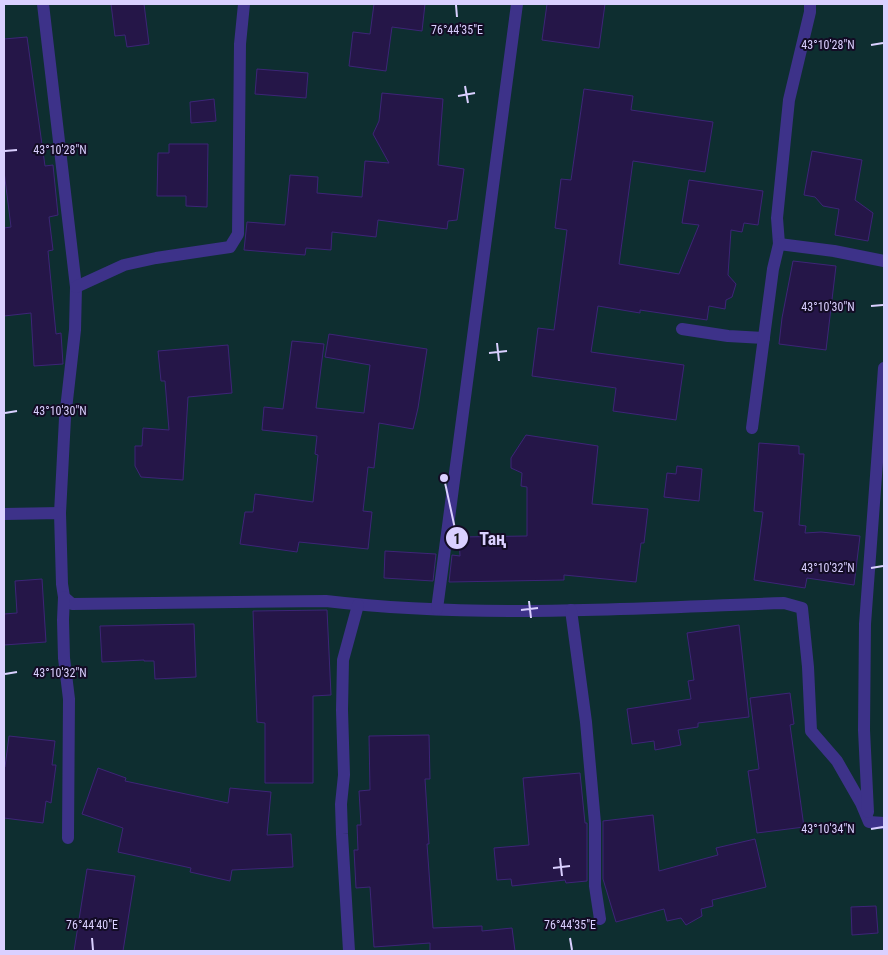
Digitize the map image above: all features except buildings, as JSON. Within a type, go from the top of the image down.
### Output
[{"type":"street","points":[[44,4],[76,287],[75,330],[65,418],[60,513],[64,597],[64,658],[69,699],[68,838]]},
{"type":"street","points":[[76,287],[124,265],[156,258],[230,248],[238,234],[240,44],[244,4]]},
{"type":"street","points":[[437,609],[517,4]]},
{"type":"street","points":[[752,428],[773,269],[779,244],[777,218],[789,100],[810,12],[810,4]]},
{"type":"street","points":[[779,244],[834,251],[884,261]]},
{"type":"street","points":[[682,329],[728,336],[764,338]]},
{"type":"street","points":[[869,822],[864,730],[865,624],[884,368]]},
{"type":"street","points":[[4,514],[60,513]]},
{"type":"street","points":[[64,597],[72,604],[326,601],[358,605],[437,609],[571,610],[784,603],[802,608],[808,667],[811,731],[837,762],[861,803],[869,822]]},
{"type":"street","points":[[349,951],[341,804],[344,775],[343,660],[358,605]]},
{"type":"street","points":[[571,610],[587,731],[595,823],[595,886],[600,919]]},
{"type":"street","points":[[869,822],[884,823]]},
{"type":"green space","points":[[4,4],[884,4],[884,951],[4,951]]},
{"type":"place","name":"Таң","points":[[444,478]]}]
